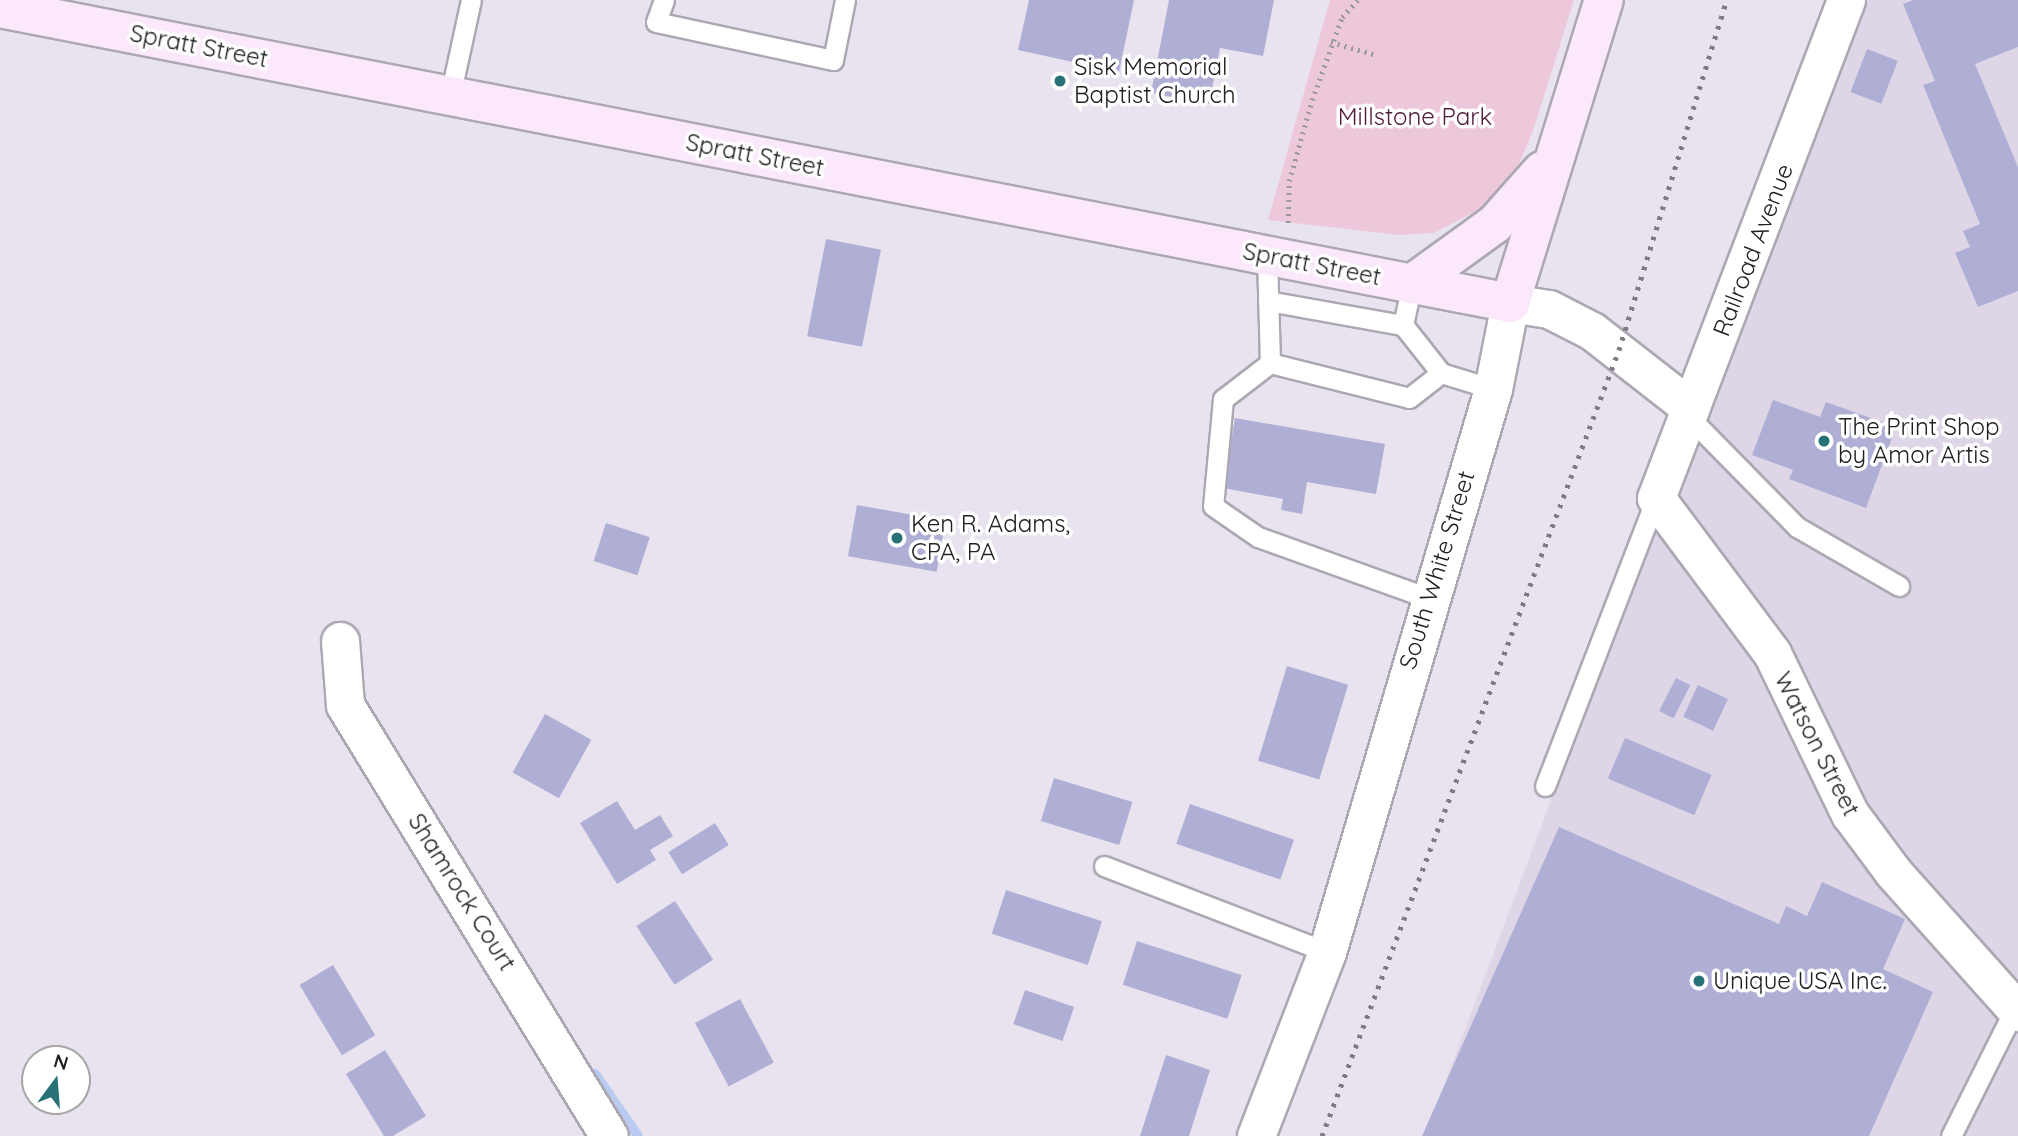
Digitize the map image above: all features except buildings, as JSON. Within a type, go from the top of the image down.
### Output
[{"type":"main road","name":"South White Street","points":[[1510,303],[1604,0]]},
{"type":"main road","name":"Spratt Street","points":[[0,8],[1510,303]]},
{"type":"main road","points":[[1412,284],[1513,209],[1558,149]]},
{"type":"street","name":"Railroad Avenue","points":[[1656,498],[1846,0]]},
{"type":"street","points":[[1510,303],[1549,309],[1591,331],[1690,412]]},
{"type":"street","name":"South White Street","points":[[1256,1136],[1327,953],[1428,598],[1493,389],[1510,303]]},
{"type":"street","name":"Watson Street","points":[[1656,498],[1772,653],[1850,814],[1893,873],[2016,1010]]},
{"type":"street","name":"Shamrock Court","points":[[340,641],[345,705],[609,1136]]},
{"type":"lane","points":[[450,96],[471,0]]},
{"type":"lane","points":[[664,0],[656,22],[833,60],[845,0]]},
{"type":"lane","points":[[1267,256],[1269,363]]},
{"type":"lane","points":[[1403,325],[1412,284]]},
{"type":"lane","points":[[1268,301],[1403,325],[1441,373],[1493,389]]},
{"type":"lane","points":[[1269,363],[1409,398],[1441,373]]},
{"type":"lane","points":[[1269,363],[1223,399],[1213,506],[1258,537],[1428,598]]},
{"type":"lane","points":[[1690,412],[1797,527],[1899,586]]},
{"type":"lane","points":[[1545,786],[1656,498]]},
{"type":"lane","points":[[1104,866],[1327,953]]},
{"type":"lane","points":[[1951,1136],[2016,1010]]},
{"type":"path","points":[[1288,223],[1289,181],[1331,42],[1358,0]]},
{"type":"path","points":[[1331,42],[1373,54]]},
{"type":"shaded area","points":[[1851,0],[2018,0],[2018,1136],[1425,1136]]},
{"type":"green space","name":"Millstone Park","points":[[1330,0],[1574,0],[1533,131],[1514,175],[1490,204],[1434,233],[1400,235],[1268,220]]},
{"type":"waterway","points":[[595,1074],[638,1136]]},
{"type":"railway","points":[[1322,1136],[1619,350],[1727,0]]},
{"type":"place","name":"Sisk Memorial Baptist Church","points":[[1060,81]]},
{"type":"place","name":"The Print Shop by Amor Artis","points":[[1824,441]]},
{"type":"place","name":"Ken R. Adams, CPA, PA","points":[[897,538]]},
{"type":"place","name":"Unique USA Inc.","points":[[1699,981]]}]
